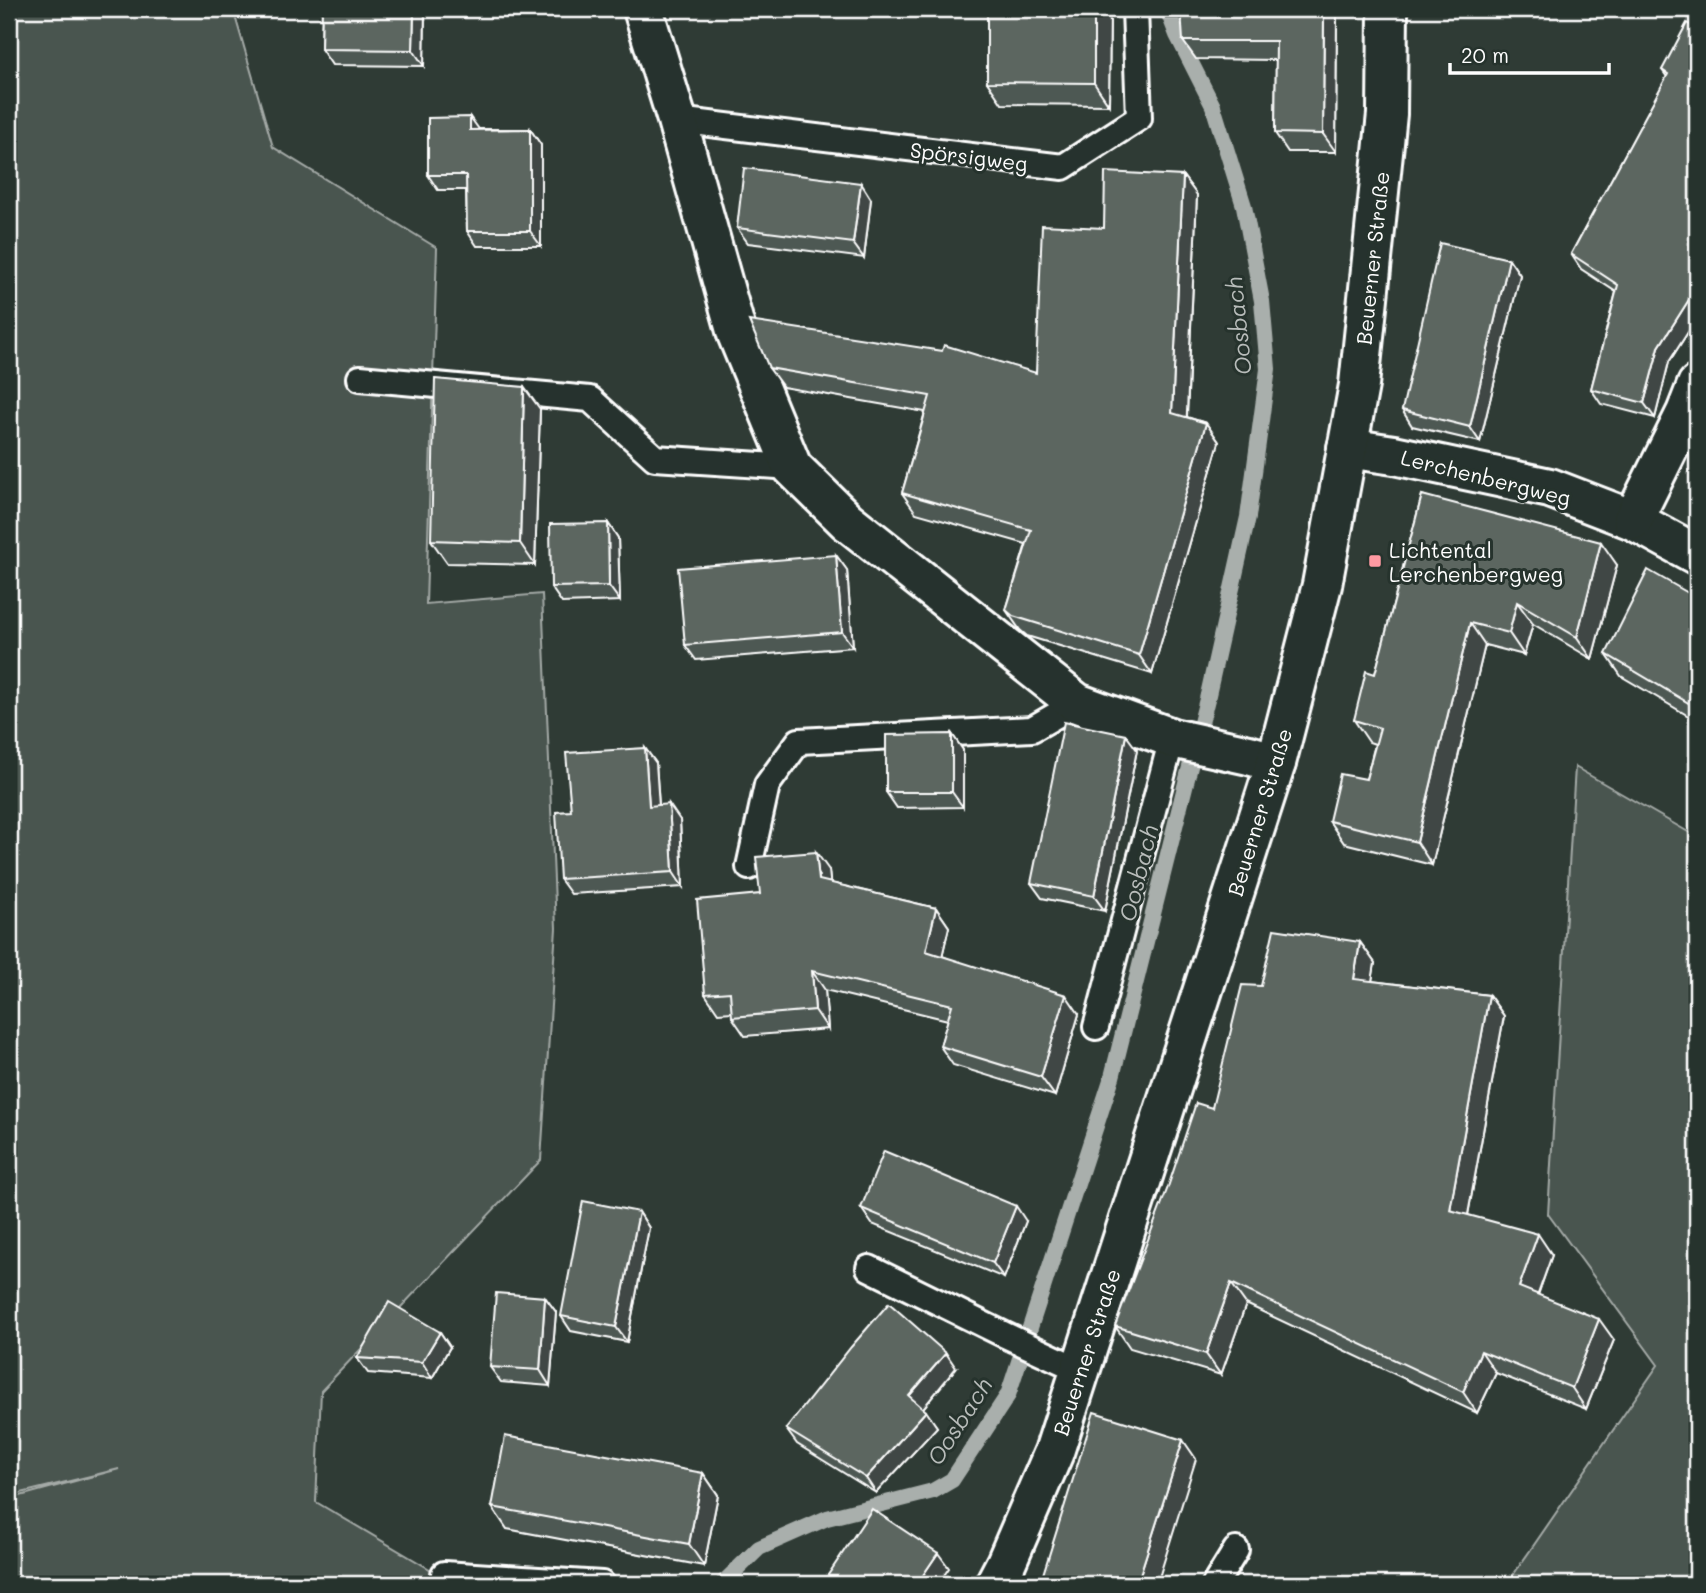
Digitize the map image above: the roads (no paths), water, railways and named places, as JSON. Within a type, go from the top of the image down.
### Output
[{"type":"main road","points":[[643,9],[737,334],[792,467],[847,521],[1077,703],[1172,738],[1262,759]]},
{"type":"main road","name":"Beuerner Straße","points":[[995,1584],[1054,1452],[1073,1366],[1262,759],[1322,585],[1359,385],[1387,114],[1388,9]]},
{"type":"main road","points":[[1633,520],[1697,385]]},
{"type":"main road","name":"Lerchenbergweg","points":[[1347,448],[1394,455],[1550,488],[1633,520],[1697,555]]},
{"type":"lane","name":"Spörsigweg","points":[[677,120],[1063,167],[1139,118],[1135,9]]},
{"type":"lane","points":[[360,378],[590,399],[655,458],[792,467]]},
{"type":"lane","points":[[749,867],[767,785],[799,741],[1032,729],[1077,703]]},
{"type":"lane","points":[[1096,1027],[1172,738]]},
{"type":"lane","points":[[869,1268],[1073,1366]]},
{"type":"lane","points":[[1215,1584],[1236,1550]]},
{"type":"lane","points":[[444,1574],[602,1584]]},
{"type":"waterway","name":"Oosbach","points":[[722,1584],[759,1548],[827,1518],[933,1491],[952,1480],[1008,1395],[1112,1077],[1208,695],[1248,517],[1268,369],[1262,301],[1244,206],[1213,106],[1177,35],[1167,9]]},
{"type":"place","name":"Lichtental Lerchenbergweg","points":[[1375,561]]}]
